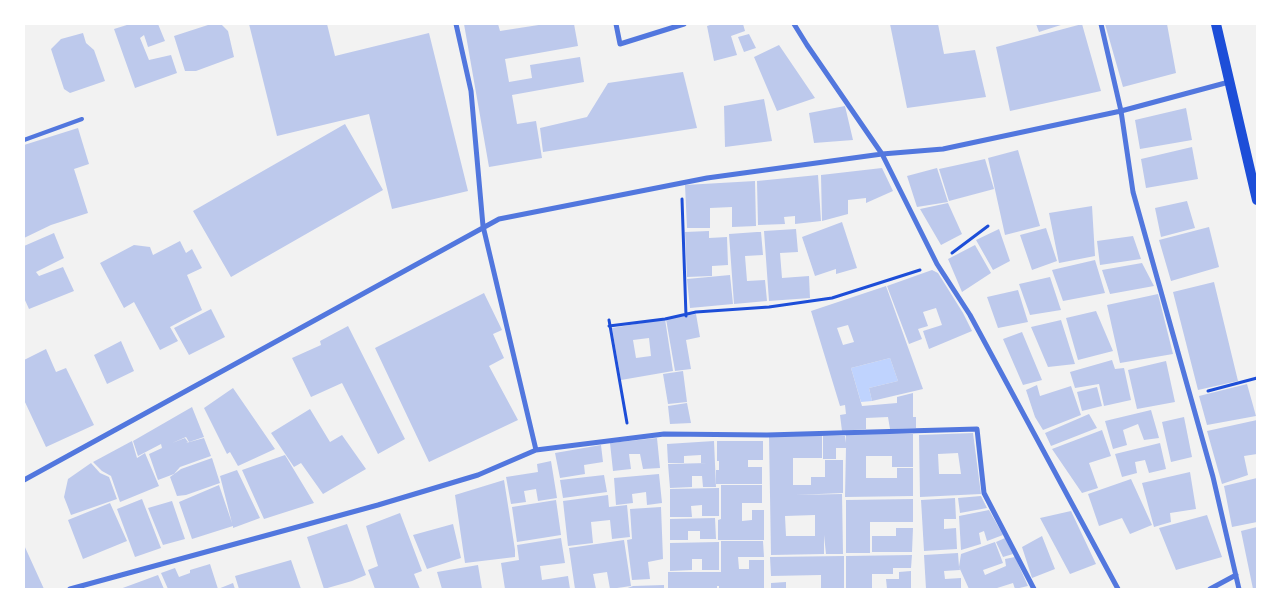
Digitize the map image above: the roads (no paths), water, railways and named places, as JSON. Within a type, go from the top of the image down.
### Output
[{"type":"main road","points":[[1216,24],[1257,200]]},
{"type":"street","points":[[456,24],[471,91],[483,226],[536,450]]},
{"type":"street","points":[[616,24],[620,44],[684,24]]},
{"type":"street","points":[[794,24],[882,154],[937,264],[970,315],[1118,589]]},
{"type":"street","points":[[1101,24],[1121,111],[1133,192],[1213,477],[1239,589]]},
{"type":"street","points":[[24,480],[483,226],[499,219],[681,183],[882,154],[942,148],[1121,111],[1229,82]]},
{"type":"street","points":[[70,589],[406,497],[478,475],[536,450],[664,434],[767,435],[977,429],[984,494],[1034,589]]},
{"type":"street","points":[[1210,589],[1236,575]]},
{"type":"lane","points":[[24,140],[82,119]]},
{"type":"water","points":[[890,358],[898,381],[869,388],[872,401],[861,402],[851,368]]}]
